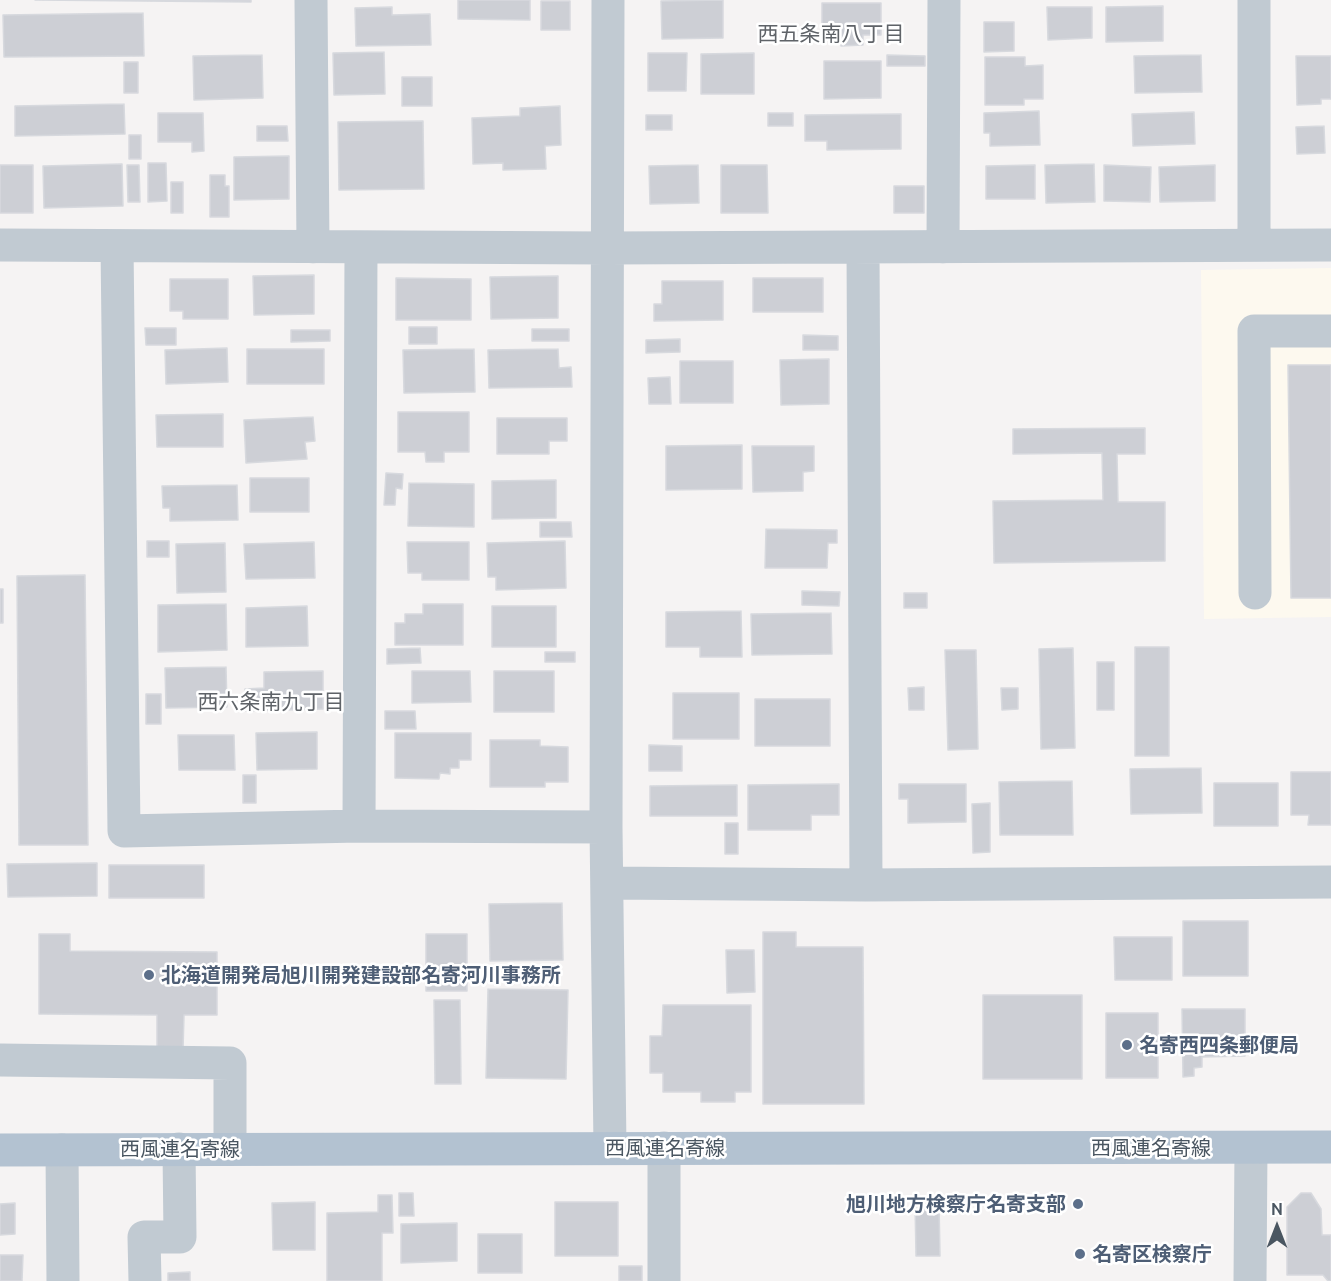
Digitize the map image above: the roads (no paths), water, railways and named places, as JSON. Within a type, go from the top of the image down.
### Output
[{"type":"main road","name":"西風連名寄線","points":[[0,1150],[1331,1147]]},
{"type":"street","points":[[311,0],[313,247]]},
{"type":"street","points":[[608,0],[606,827],[610,1148]]},
{"type":"street","points":[[943,247],[944,0]]},
{"type":"street","points":[[1254,0],[1254,245]]},
{"type":"street","points":[[0,245],[607,248],[1331,245]]},
{"type":"street","points":[[117,246],[124,831],[359,826],[606,827]]},
{"type":"street","points":[[359,826],[361,247]]},
{"type":"street","points":[[862,247],[866,885]]},
{"type":"street","points":[[1255,593],[1254,331],[1331,331]]},
{"type":"street","points":[[608,883],[866,885],[1331,882]]},
{"type":"street","points":[[0,1060],[230,1063],[230,1149]]},
{"type":"street","points":[[664,1148],[664,1281]]},
{"type":"street","points":[[1250,1281],[1251,1148]]},
{"type":"street","points":[[145,1281],[144,1238],[180,1238],[179,1149]]},
{"type":"street","points":[[63,1150],[63,1281]]},
{"type":"place","name":"北海道開発局旭川開発建設部名寄河川事務所","points":[[149,975]]},
{"type":"place","name":"名寄西四条郵便局","points":[[1127,1045]]},
{"type":"place","name":"旭川地方検察庁名寄支部","points":[[1078,1204]]},
{"type":"place","name":"名寄区検察庁","points":[[1080,1254]]},
{"type":"district","name":"西五条南八丁目","points":[[831,34]]},
{"type":"district","name":"西六条南九丁目","points":[[271,702]]}]
